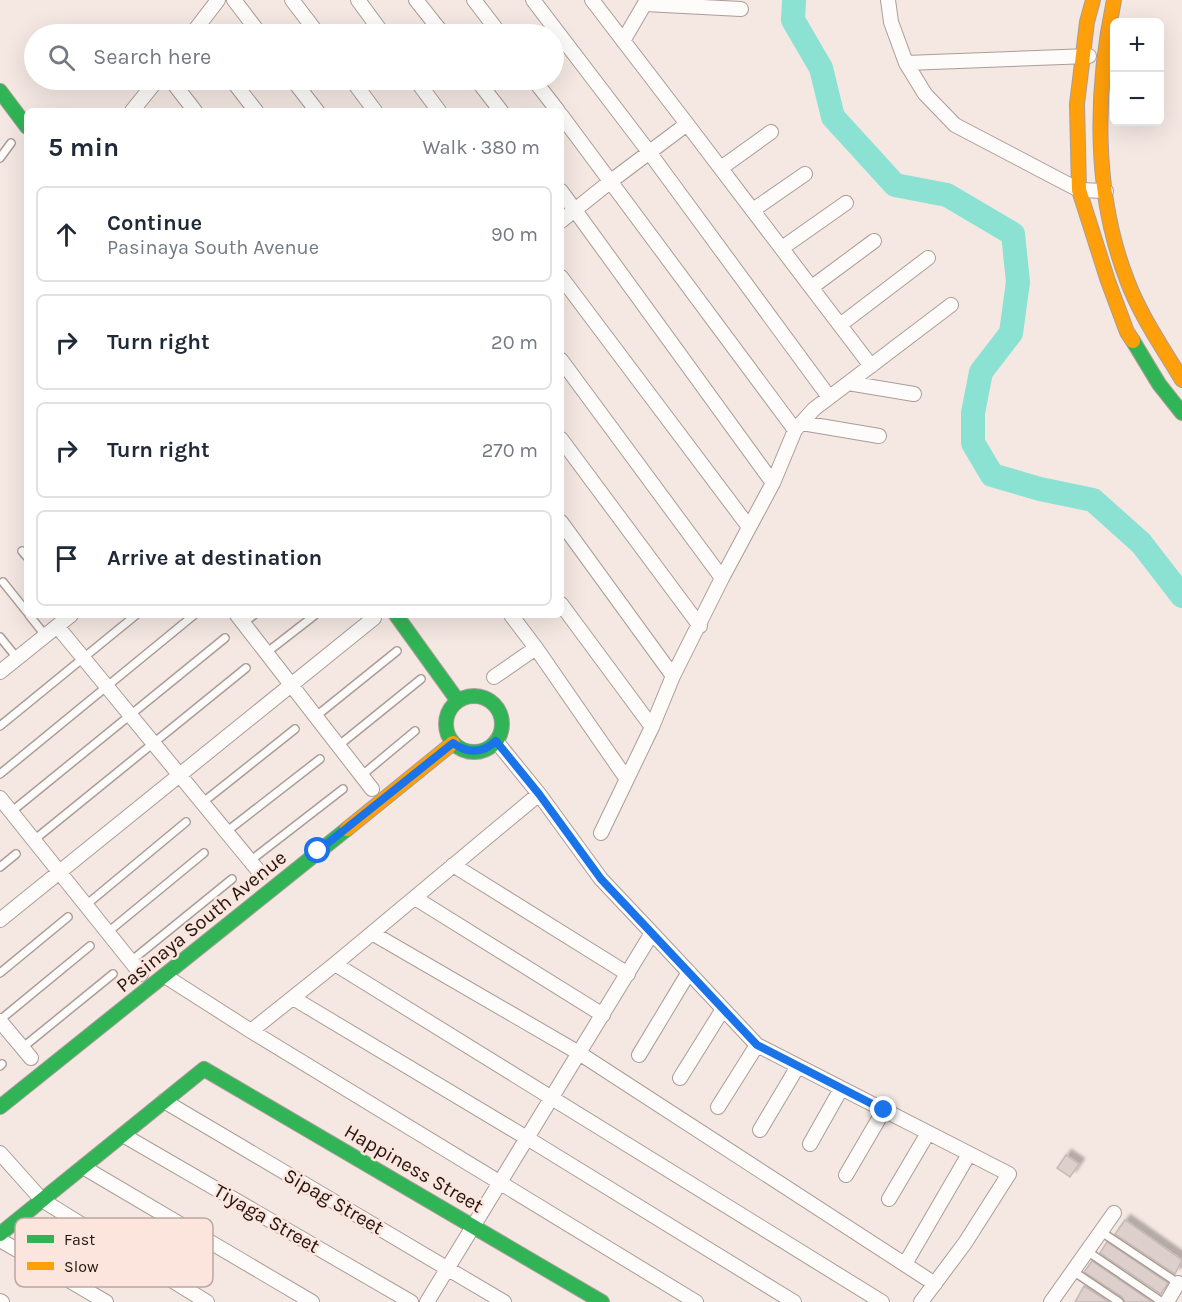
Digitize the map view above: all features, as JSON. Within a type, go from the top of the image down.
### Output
[{"type":"street","points":[[201,24],[218,0]]},
{"type":"street","points":[[234,0],[252,24]]},
{"type":"street","points":[[292,0],[310,24]]},
{"type":"street","points":[[416,0],[435,24]]},
{"type":"street","points":[[474,0],[492,24]]},
{"type":"street","points":[[533,0],[551,24]]},
{"type":"street","points":[[592,0],[871,366]]},
{"type":"street","points":[[888,0],[891,22],[906,63],[925,94],[955,125],[1079,190],[1106,191]]},
{"type":"street","points":[[1093,0],[1087,22],[1077,104],[1079,190],[1127,332],[1159,384],[1182,413]]},
{"type":"street","points":[[1114,0],[1104,55],[1100,97],[1106,191],[1112,231],[1127,280],[1149,324],[1182,380]]},
{"type":"street","points":[[362,2],[376,24]]},
{"type":"street","points":[[623,42],[646,2],[741,9]]},
{"type":"street","points":[[564,41],[829,397]]},
{"type":"street","points":[[906,63],[1104,55]]},
{"type":"street","points":[[134,108],[149,90]]},
{"type":"street","points":[[179,90],[193,108]]},
{"type":"street","points":[[240,90],[254,108]]},
{"type":"street","points":[[301,90],[315,108]]},
{"type":"street","points":[[359,90],[373,108]]},
{"type":"street","points":[[423,90],[437,108]]},
{"type":"street","points":[[485,90],[499,108]]},
{"type":"street","points":[[542,90],[556,108]]},
{"type":"street","points":[[0,91],[24,123]]},
{"type":"street","points":[[564,119],[798,426],[879,436]]},
{"type":"street","points":[[564,218],[687,124]]},
{"type":"street","points":[[721,168],[771,132]]},
{"type":"street","points":[[753,210],[805,174]]},
{"type":"street","points":[[564,195],[773,483]]},
{"type":"street","points":[[782,248],[846,203]]},
{"type":"street","points":[[812,287],[874,241]]},
{"type":"street","points":[[840,325],[928,258]]},
{"type":"street","points":[[564,281],[749,527]]},
{"type":"street","points":[[601,833],[652,727],[673,676],[773,483],[798,426],[829,397],[951,305]]},
{"type":"street","points":[[564,364],[722,578]]},
{"type":"street","points":[[848,383],[914,394]]},
{"type":"street","points":[[564,443],[700,626]]},
{"type":"street","points":[[564,526],[673,676]]},
{"type":"street","points":[[564,608],[652,727]]},
{"type":"street","points":[[0,672],[67,618]]},
{"type":"street","points":[[245,618],[266,653],[372,789]]},
{"type":"street","points":[[0,920],[374,618]]},
{"type":"street","points":[[398,618],[458,701]]},
{"type":"street","points":[[513,618],[626,778]]},
{"type":"street","points":[[57,626],[261,874]]},
{"type":"street","points":[[494,676],[536,648]]},
{"type":"street","points":[[475,696],[492,703],[497,708],[501,721],[496,741],[478,751],[464,750],[453,743],[446,723],[449,710],[458,701],[475,696]]},
{"type":"street","points":[[496,741],[539,794],[601,879],[757,1045],[1009,1174],[965,1243],[921,1302]]},
{"type":"street","name":"Pasinaya South Avenue","points":[[0,1107],[453,743]]},
{"type":"street","points":[[250,1031],[335,964],[539,794]]},
{"type":"street","points":[[0,798],[141,974]]},
{"type":"street","points":[[453,866],[628,974]]},
{"type":"street","points":[[415,898],[603,1015]]},
{"type":"street","points":[[372,933],[579,1053],[935,1284]]},
{"type":"street","points":[[427,1302],[652,933]]},
{"type":"street","points":[[335,964],[882,1302]]},
{"type":"street","points":[[639,1055],[689,972]]},
{"type":"street","points":[[165,976],[250,1031],[696,1302]]},
{"type":"street","points":[[293,998],[794,1302]]},
{"type":"street","points":[[680,1078],[723,1009]]},
{"type":"street","points":[[0,1020],[27,1053]]},
{"type":"street","points":[[718,1107],[757,1045]]},
{"type":"street","points":[[760,1130],[798,1066]]},
{"type":"street","name":"Happiness Street","points":[[164,1101],[204,1069],[602,1302]]},
{"type":"street","points":[[810,1144],[842,1089]]},
{"type":"street","points":[[20,1218],[164,1101]]},
{"type":"street","name":"Sipag Street","points":[[164,1101],[504,1302]]},
{"type":"street","points":[[846,1175],[884,1110]]},
{"type":"street","points":[[889,1199],[928,1133]]},
{"type":"street","name":"Tiyaga Street","points":[[123,1135],[411,1302]]},
{"type":"street","points":[[0,1153],[42,1200],[71,1218]]},
{"type":"street","points":[[905,1264],[969,1154]]},
{"type":"street","points":[[83,1167],[170,1218]]},
{"type":"street","points":[[1054,1301],[1114,1213]]},
{"type":"street","points":[[0,1234],[15,1222]]},
{"type":"street","points":[[0,1240],[15,1249]]},
{"type":"street","points":[[213,1244],[312,1302]]},
{"type":"street","points":[[1167,1302],[1178,1283]]},
{"type":"street","points":[[80,1287],[106,1302]]},
{"type":"street","points":[[183,1287],[207,1302]]},
{"type":"lane","points":[[0,158],[11,143]]},
{"type":"lane","points":[[3,582],[24,609]]},
{"type":"lane","points":[[31,618],[45,635]]},
{"type":"lane","points":[[0,726],[132,618]]},
{"type":"lane","points":[[0,774],[190,618]]},
{"type":"lane","points":[[266,653],[311,618]]},
{"type":"lane","points":[[0,637],[17,658]]},
{"type":"lane","points":[[11,812],[225,638]]},
{"type":"lane","points":[[315,717],[397,651]]},
{"type":"lane","points":[[34,840],[246,668]]},
{"type":"lane","points":[[338,746],[421,679]]},
{"type":"lane","points":[[202,803],[296,729]]},
{"type":"lane","points":[[361,776],[415,730]]},
{"type":"lane","points":[[226,832],[320,759]]},
{"type":"lane","points":[[250,861],[343,789]]},
{"type":"lane","points":[[86,905],[186,822]]},
{"type":"lane","points":[[108,932],[204,853]]},
{"type":"lane","points":[[0,867],[16,854]]},
{"type":"lane","points":[[131,961],[232,879]]},
{"type":"lane","points":[[0,973],[69,917]]},
{"type":"lane","points":[[0,1020],[90,946]]},
{"type":"lane","points":[[27,1053],[113,974]]},
{"type":"lane","points":[[1100,1231],[1178,1283]]},
{"type":"lane","points":[[1087,1251],[1162,1302]]},
{"type":"lane","points":[[1073,1271],[1119,1302]]},
{"type":"building","points":[[1066,1155],[1079,1164],[1070,1177],[1057,1168]]},
{"type":"building","points":[[1125,1220],[1182,1260],[1175,1274],[1115,1234]]},
{"type":"building","points":[[1107,1242],[1168,1283],[1161,1294],[1100,1253]]},
{"type":"building","points":[[1092,1261],[1152,1302],[1125,1302],[1122,1297],[1084,1272]]},
{"type":"building","points":[[1084,1286],[1109,1302],[1075,1302]]},
{"type":"waterway","points":[[794,0],[793,20],[821,68],[833,117],[895,185],[947,195],[1013,234],[1018,282],[1011,333],[981,372],[973,413],[973,443],[992,475],[1040,489],[1093,500],[1141,543],[1182,596]]},
{"type":"traffic: fast","points":[[0,91],[24,123]]},
{"type":"traffic: fast","points":[[1133,341],[1159,384],[1182,413]]},
{"type":"traffic: fast","points":[[398,618],[458,701]]},
{"type":"traffic: fast","points":[[474,696],[485,698],[494,704],[500,713],[502,724],[500,735],[494,744],[485,750],[474,752],[463,750],[454,744],[448,735],[446,724],[448,713],[454,704],[463,698],[474,696]]},
{"type":"traffic: fast","points":[[0,1107],[347,829]]},
{"type":"traffic: fast","points":[[20,1218],[204,1069],[602,1302]]},
{"type":"traffic: fast","points":[[0,1234],[15,1222]]},
{"type":"traffic: slow","points":[[1093,0],[1087,22],[1077,104],[1079,190],[1108,281],[1127,332],[1133,341]]},
{"type":"traffic: slow","points":[[1114,0],[1103,70],[1101,105],[1103,177],[1108,212],[1116,246],[1132,293],[1182,380]]},
{"type":"traffic: slow","points":[[347,829],[453,743]]},
{"type":"route","points":[[318,851],[453,743],[464,750],[478,751],[491,746],[496,741],[539,794],[601,879],[757,1045],[884,1110]]}]
